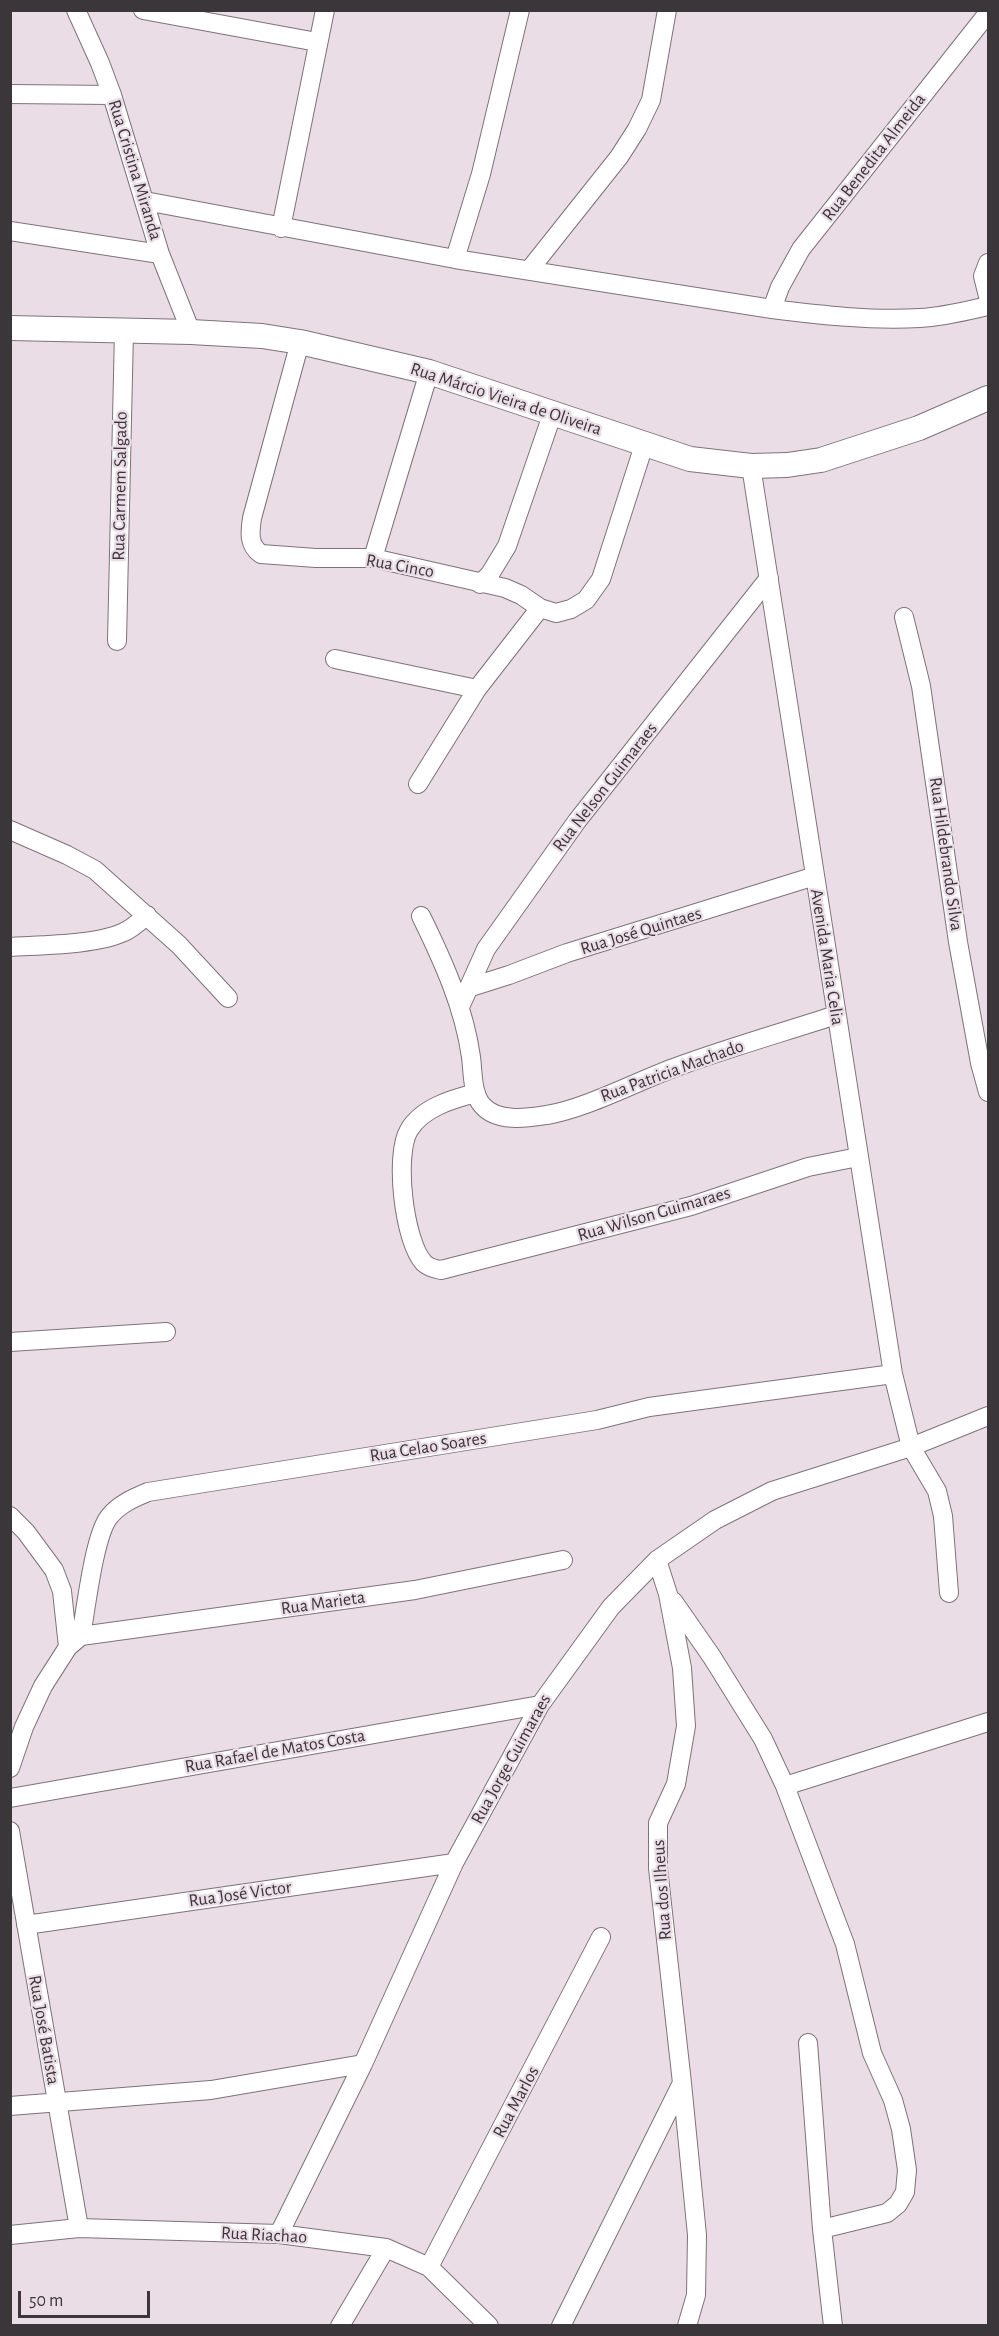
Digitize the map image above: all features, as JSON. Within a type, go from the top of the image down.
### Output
[{"type":"main road","name":"Rua Márcio Vieira de Oliveira","points":[[10,328],[191,332],[262,336],[300,342],[429,372],[690,459],[751,466],[787,465],[821,460],[986,403]]},
{"type":"street","name":"Rua Cristina Miranda","points":[[75,10],[112,95],[160,254],[191,332]]},
{"type":"street","points":[[143,10],[317,42]]},
{"type":"street","points":[[280,228],[325,10]]},
{"type":"street","points":[[455,259],[481,174],[520,10]]},
{"type":"street","points":[[530,269],[619,156],[637,129],[651,100],[667,10]]},
{"type":"street","name":"Rua Benedita Almeida","points":[[772,309],[780,287],[801,249],[988,13]]},
{"type":"street","points":[[10,94],[112,95]]},
{"type":"street","points":[[145,201],[455,259],[530,269],[772,309],[822,315],[912,318],[988,306]]},
{"type":"street","points":[[10,231],[160,254]]},
{"type":"street","points":[[988,263],[983,276],[988,296]]},
{"type":"street","name":"Rua Carmem Salgado","points":[[117,641],[124,331]]},
{"type":"street","name":"Rua Cinco","points":[[300,342],[252,518],[250,538],[254,550],[261,554],[316,558],[373,558],[505,588],[521,595],[540,608],[556,613],[572,609],[586,600],[601,579],[644,445]]},
{"type":"street","points":[[373,558],[429,372]]},
{"type":"street","points":[[480,584],[490,574],[507,546],[553,412]]},
{"type":"street","name":"Avenida Maria Celia","points":[[751,466],[893,1374],[911,1447],[937,1491],[941,1507],[949,1593]]},
{"type":"street","name":"Rua Nelson Guimaraes","points":[[460,1007],[486,949],[577,821],[769,578]]},
{"type":"street","points":[[418,784],[477,689],[540,608]]},
{"type":"street","name":"Rua Hildebrando Silva","points":[[903,617],[921,686],[958,942],[980,1063],[988,1092]]},
{"type":"street","points":[[335,659],[477,689]]},
{"type":"street","points":[[10,830],[68,855],[95,870],[179,945],[228,998]]},
{"type":"street","name":"Rua José Quintaes","points":[[468,988],[567,953],[815,876]]},
{"type":"street","points":[[10,947],[75,942],[116,935],[130,929],[147,915]]},
{"type":"street","points":[[421,916],[440,954],[460,1007],[468,1037],[476,1093]]},
{"type":"street","name":"Rua Patricia Machado","points":[[476,1093],[482,1106],[506,1118],[526,1118],[550,1114],[680,1066],[836,1015]]},
{"type":"street","name":"Rua Wilson Guimaraes","points":[[476,1093],[445,1103],[420,1118],[407,1132],[403,1152],[401,1175],[404,1210],[414,1243],[426,1265],[441,1270],[691,1206],[808,1167],[858,1157]]},
{"type":"street","points":[[10,1342],[166,1332]]},
{"type":"street","name":"Rua Celao Soares","points":[[75,1641],[100,1536],[107,1519],[130,1499],[148,1492],[597,1420],[650,1407],[893,1374]]},
{"type":"street","name":"Rua Jorge Guimaraes","points":[[279,2234],[363,2064],[454,1863],[540,1705],[611,1607],[657,1560],[715,1520],[772,1491],[911,1447],[988,1416]]},
{"type":"street","points":[[10,1516],[26,1532],[54,1570],[75,1641],[38,1696],[24,1727],[10,1768]]},
{"type":"street","name":"Rua Marieta","points":[[75,1641],[415,1590],[562,1560]]},
{"type":"street","name":"Rua dos Ilheus","points":[[657,1560],[668,1594],[682,1668],[686,1726],[676,1784],[658,1823],[658,1868],[697,2235],[696,2295],[687,2325]]},
{"type":"street","points":[[668,1594],[712,1657],[763,1739],[785,1786],[844,1944],[872,2053],[893,2100],[907,2170],[905,2192],[898,2204],[887,2213],[822,2229]]},
{"type":"street","name":"Rua Rafael de Matos Costa","points":[[10,1798],[540,1705]]},
{"type":"street","points":[[785,1786],[988,1722]]},
{"type":"street","name":"Rua José Batista","points":[[10,1831],[79,2228]]},
{"type":"street","name":"Rua José Victor","points":[[26,1925],[454,1863]]},
{"type":"street","name":"Rua Marlos","points":[[429,2267],[601,1936]]},
{"type":"street","points":[[807,2043],[822,2229],[833,2325]]},
{"type":"street","points":[[10,2106],[211,2090],[363,2064]]},
{"type":"street","points":[[561,2325],[682,2083]]},
{"type":"street","name":"Rua Riachao","points":[[10,2235],[79,2228],[279,2234],[386,2248],[429,2267],[489,2325]]},
{"type":"street","points":[[340,2325],[386,2248]]}]
